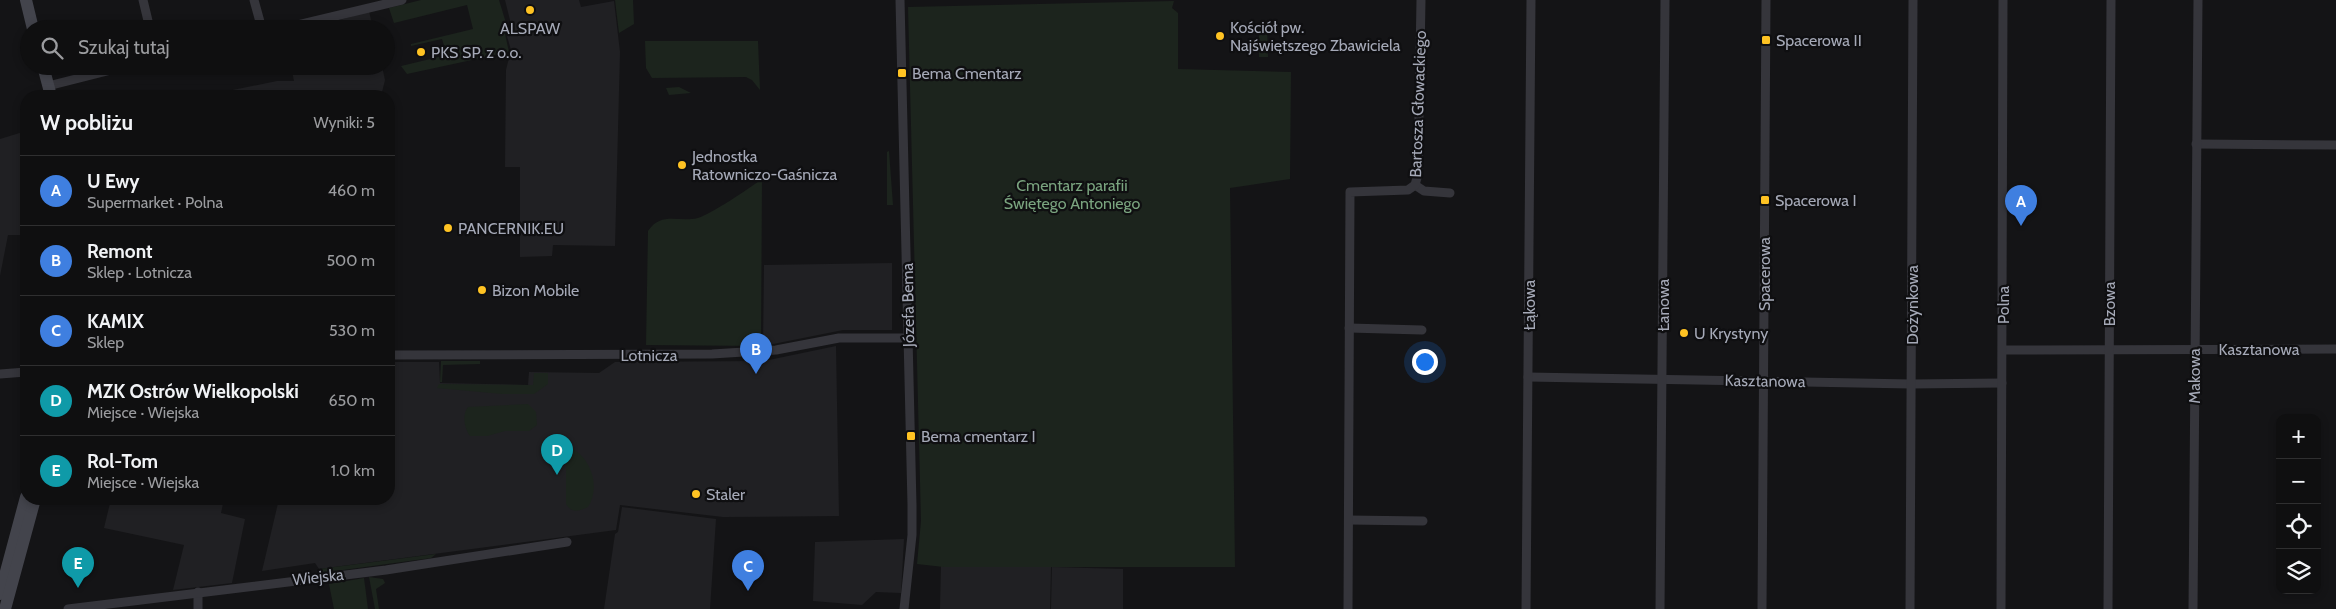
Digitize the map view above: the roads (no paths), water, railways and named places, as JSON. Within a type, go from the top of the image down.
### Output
[{"type":"main road","points":[[26,0],[31,20]]},
{"type":"main road","points":[[45,75],[49,90]]},
{"type":"main road","points":[[0,594],[24,505]]},
{"type":"main road","points":[[5,609],[33,505]]},
{"type":"street","points":[[142,0],[148,20]]},
{"type":"street","points":[[254,0],[260,20]]},
{"type":"street","points":[[319,20],[402,0]]},
{"type":"street","name":"Józefa Bema","points":[[900,0],[912,512],[904,609]]},
{"type":"street","name":"Bartosza Głowackiego","points":[[1348,609],[1350,192],[1408,190],[1415,185],[1418,174],[1421,0]]},
{"type":"street","name":"Łąkowa","points":[[1526,609],[1531,0]]},
{"type":"street","name":"Łanowa","points":[[1660,609],[1665,0]]},
{"type":"street","name":"Spacerowa","points":[[1762,609],[1766,0]]},
{"type":"street","name":"Dożynkowa","points":[[1910,609],[1913,0]]},
{"type":"street","name":"Polna","points":[[2001,609],[2003,0]]},
{"type":"street","name":"Bzowa","points":[[2108,609],[2111,0]]},
{"type":"street","name":"Makowa","points":[[2193,609],[2198,0]]},
{"type":"street","points":[[52,90],[99,75]]},
{"type":"street","points":[[2196,144],[2336,145]]},
{"type":"street","points":[[1415,185],[1424,191],[1450,193]]},
{"type":"street","points":[[1349,328],[1422,330]]},
{"type":"street","name":"Lotnicza","points":[[395,355],[712,354],[776,350],[839,338],[908,338]]},
{"type":"street","name":"Kasztanowa","points":[[2002,350],[2336,349]]},
{"type":"street","points":[[0,374],[20,372]]},
{"type":"street","name":"Kasztanowa","points":[[1528,378],[1912,384],[2002,383]]},
{"type":"street","points":[[1349,520],[1423,521]]},
{"type":"street","name":"Wiejska","points":[[68,609],[386,570],[567,542]]},
{"type":"street","points":[[198,592],[198,609]]},
{"type":"place","name":"ALSPAW","points":[[530,10]]},
{"type":"place","name":"Kościół pw. Najświętszego Zbawiciela","points":[[1220,36]]},
{"type":"place","name":"Spacerowa II","points":[[1766,40]]},
{"type":"place","name":"PKS SP. z o.o.","points":[[421,52]]},
{"type":"place","name":"Bema Cmentarz","points":[[902,73]]},
{"type":"place","name":"Jednostka Ratowniczo-Gaśnicza","points":[[682,165]]},
{"type":"place","name":"Spacerowa I","points":[[1765,200]]},
{"type":"place","name":"U Ewy","points":[[2021,226]]},
{"type":"place","name":"PANCERNIK.EU","points":[[448,228]]},
{"type":"place","name":"Bizon Mobile","points":[[482,290]]},
{"type":"place","name":"U Krystyny","points":[[1684,333]]},
{"type":"place","name":"Remont","points":[[756,374]]},
{"type":"place","name":"Bema cmentarz I","points":[[911,436]]},
{"type":"place","name":"MZK Ostrów Wielkopolski","points":[[557,475]]},
{"type":"place","name":"Staler","points":[[696,494]]},
{"type":"place","name":"Rol-Tom","points":[[78,588]]},
{"type":"place","name":"KAMIX","points":[[748,591]]},
{"type":"park label","name":"Cmentarz parafii Świętego Antoniego","points":[[1072,194]]}]
